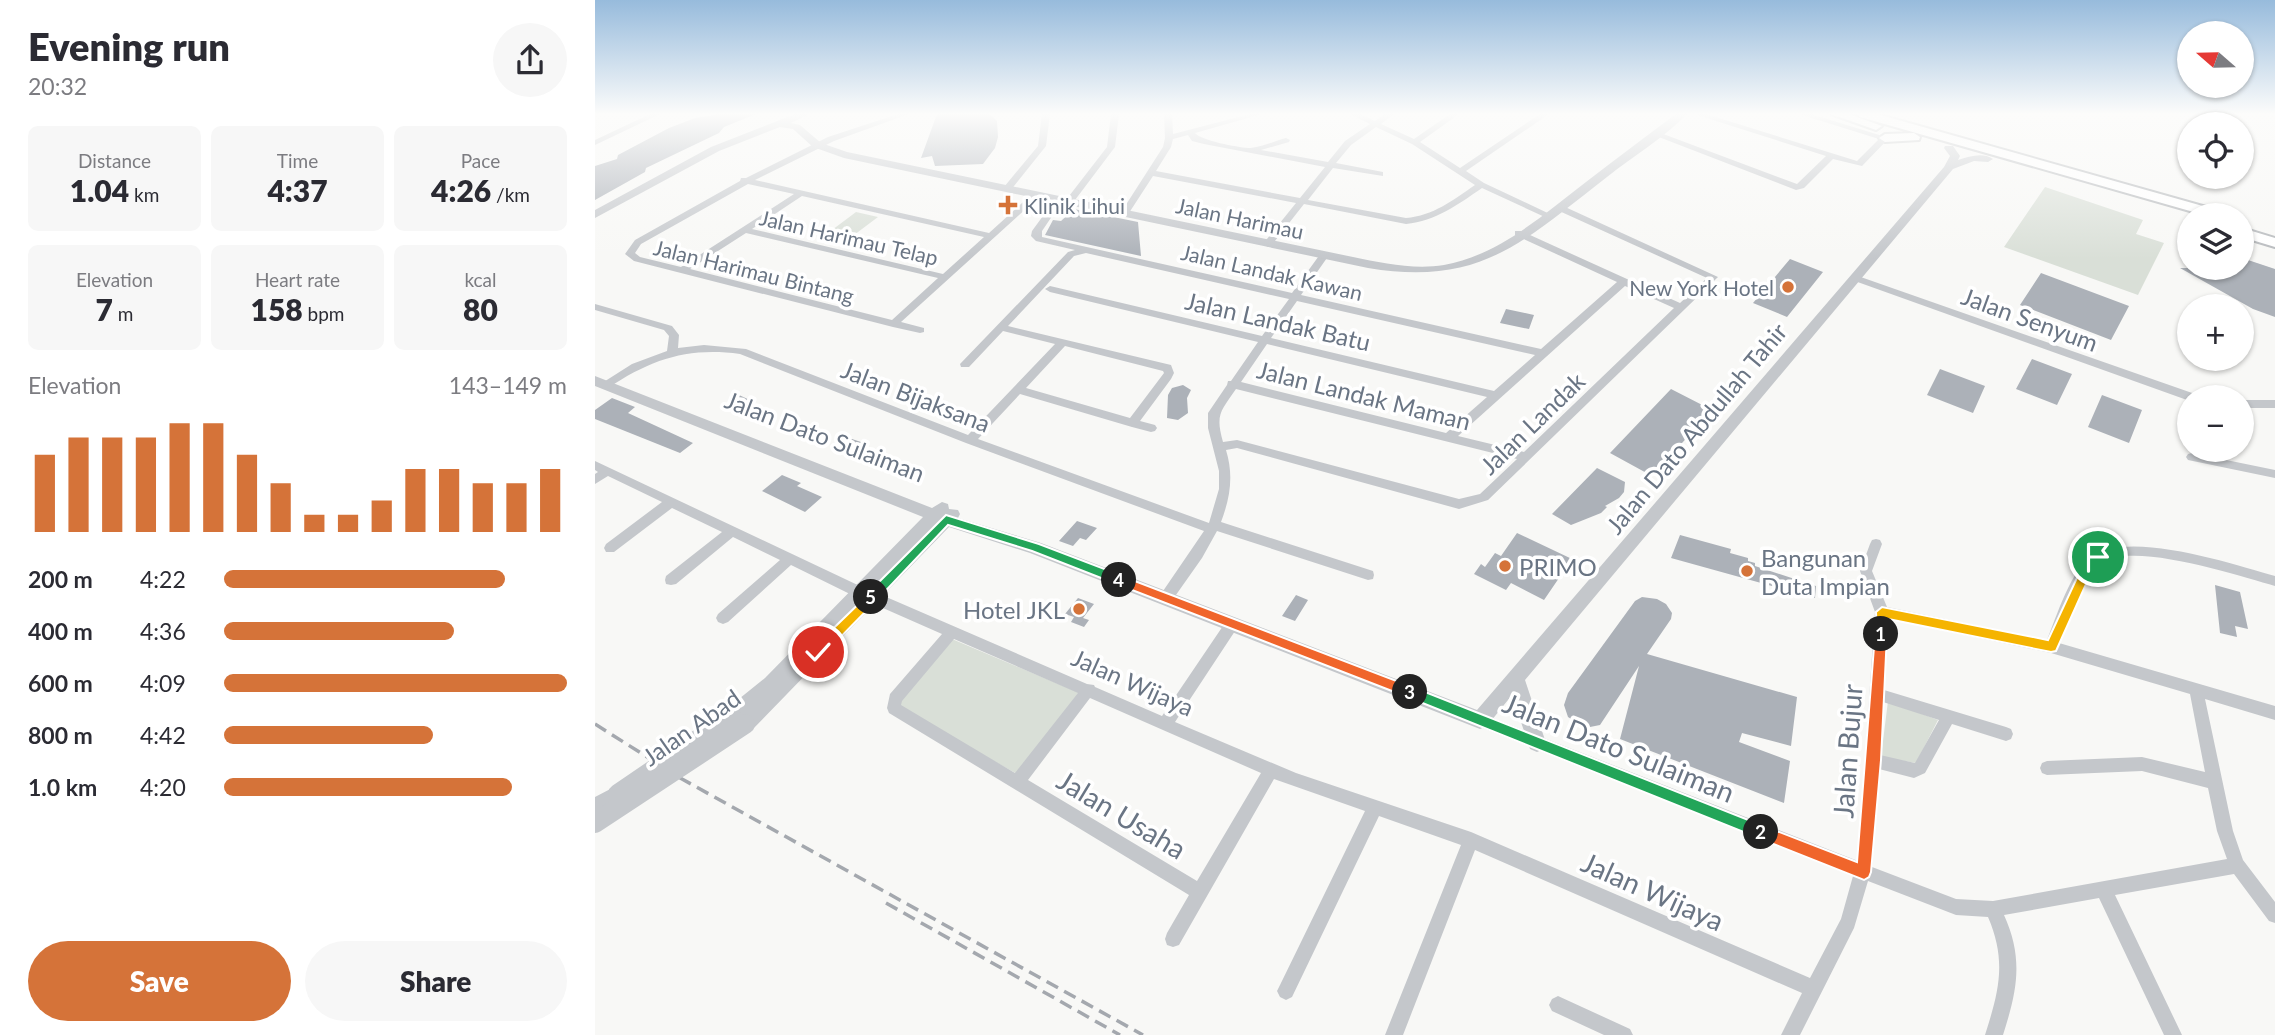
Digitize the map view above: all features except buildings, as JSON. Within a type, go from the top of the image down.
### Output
[{"type":"highway","points":[[1998,162],[2177,214]]},
{"type":"highway","points":[[2034,162],[2177,203]]},
{"type":"highway","points":[[2254,225],[2275,231]]},
{"type":"highway","points":[[2254,236],[2275,243]]},
{"type":"street","points":[[595,213],[685,162]]},
{"type":"street","points":[[595,213],[690,162]]},
{"type":"street","name":"Jalan Harimau Bintang","points":[[781,162],[744,180],[632,248],[630,254],[637,259],[920,330]]},
{"type":"street","name":"Jalan Harimau","points":[[879,162],[1388,268],[1441,269],[1478,260],[1519,236],[1618,162]]},
{"type":"street","points":[[1007,189],[1029,162]]},
{"type":"street","points":[[965,364],[1071,251],[1036,236],[1098,162]]},
{"type":"street","points":[[1124,214],[1157,162]]},
{"type":"street","points":[[1312,162],[1380,174]]},
{"type":"street","points":[[1268,244],[1333,162]]},
{"type":"street","points":[[1445,162],[1481,185],[1551,213]]},
{"type":"street","points":[[1459,172],[1473,162]]},
{"type":"street","name":"Jalan Harimau","points":[[1551,213],[1613,162]]},
{"type":"street","points":[[1730,162],[1796,187],[1801,186],[1825,162]]},
{"type":"street","points":[[1950,167],[1952,162]]},
{"type":"street","points":[[1950,167],[1962,162]]},
{"type":"street","name":"Jalan Dato Abdullah Tahir","points":[[1480,720],[1950,167]]},
{"type":"street","points":[[1152,173],[1414,222],[1435,215],[1481,185]]},
{"type":"street","points":[[744,180],[991,236]]},
{"type":"street","points":[[683,270],[801,193]]},
{"type":"street","points":[[893,324],[1036,195]]},
{"type":"street","name":"Jalan Landak","points":[[1220,447],[1237,444],[1459,504],[1484,497],[1713,277],[1551,213]]},
{"type":"street","name":"Jalan Harimau Telap","points":[[744,230],[945,278]]},
{"type":"street","points":[[1519,236],[1682,308]]},
{"type":"street","name":"Jalan Landak Kawan","points":[[1071,251],[1085,250],[1543,353]]},
{"type":"street","points":[[1166,598],[1214,527],[1223,499],[1225,472],[1220,447],[1213,431],[1214,413],[1324,255]]},
{"type":"street","name":"Jalan Senyum","points":[[1855,278],[2177,392]]},
{"type":"street","points":[[1448,438],[1623,282]]},
{"type":"street","name":"Jalan Landak Batu","points":[[1050,289],[1496,395]]},
{"type":"street","points":[[595,307],[668,328],[674,335],[672,351]]},
{"type":"street","points":[[1000,327],[1167,368],[1167,379],[1132,423]]},
{"type":"street","points":[[970,440],[1062,342]]},
{"type":"street","name":"Jalan Bijaksana","points":[[601,380],[672,351],[707,348],[741,351],[970,440],[1214,527],[1368,575]]},
{"type":"street","name":"Jalan Dato Sulaiman","points":[[601,380],[1956,907],[1993,909],[2237,865]]},
{"type":"street","name":"Jalan Landak Maman","points":[[1232,384],[1527,457]]},
{"type":"street","points":[[1019,390],[1151,428]]},
{"type":"street","points":[[2254,404],[2275,404]]},
{"type":"street","points":[[2216,462],[2275,474]]},
{"type":"street","name":"Jalan Wijaya","points":[[595,480],[601,468],[866,594],[1271,770],[1323,791],[1376,806],[1471,840],[1814,989]]},
{"type":"street","points":[[610,548],[671,502]]},
{"type":"street","name":"Jalan Abad","points":[[595,823],[738,721],[945,513]]},
{"type":"street","points":[[671,580],[731,531]]},
{"type":"street","name":"Jalan Bujur","points":[[1790,1035],[1848,922],[1864,872],[1874,760],[1882,612],[1865,571],[1876,544]]},
{"type":"street","points":[[2051,647],[2086,570],[2098,557],[2113,552],[2152,552],[2275,582]]},
{"type":"street","points":[[723,618],[790,559]]},
{"type":"street","points":[[1882,612],[2051,647],[2275,713]]},
{"type":"street","points":[[1166,723],[1232,624]]},
{"type":"street","name":"Jalan Usaha","points":[[953,631],[895,699],[894,708],[1201,892]]},
{"type":"street","points":[[1516,678],[1537,743]]},
{"type":"street","name":"Jalan Usaha","points":[[1017,782],[1089,689]]},
{"type":"street","points":[[2196,690],[2225,831],[2237,865],[2275,915]]},
{"type":"street","points":[[1877,694],[2006,734]]},
{"type":"street","points":[[1874,760],[1914,771],[1920,768],[1948,717]]},
{"type":"street","points":[[595,808],[738,721]]},
{"type":"street","points":[[2047,768],[2141,764],[2215,782]]},
{"type":"street","name":"Jalan Usaha","points":[[1173,939],[1271,770]]},
{"type":"street","points":[[1286,991],[1376,806]]},
{"type":"street","points":[[1394,1035],[1471,840]]},
{"type":"street","points":[[2104,890],[2173,1035]]},
{"type":"street","points":[[1993,909],[2006,935],[2010,959],[2007,995],[1994,1035]]},
{"type":"street","points":[[1558,1005],[1624,1035]]},
{"type":"shaded area","points":[[2045,187],[2143,220],[2136,234],[2164,243],[2138,295],[2004,247]]},
{"type":"shaded area","points":[[856,212],[878,217],[842,244],[820,239]]},
{"type":"shaded area","points":[[952,639],[1082,694],[1019,775],[895,706]]},
{"type":"shaded area","points":[[1888,701],[1938,720],[1916,763],[1881,757]]},
{"type":"railway","points":[[595,724],[682,779],[1143,1035]]},
{"type":"railway","points":[[886,903],[1120,1035]]},
{"type":"place","name":"Klinik Lihui","points":[[1008,205]]},
{"type":"place","name":"New York Hotel","points":[[1788,287]]},
{"type":"place","name":"PRIMO","points":[[1505,566]]},
{"type":"place","name":"Bangunan Duta Impian","points":[[1747,571]]},
{"type":"place","name":"Hotel JKL","points":[[1079,609]]},
{"type":"route","points":[[818,652],[946,520],[1035,548],[1351,668],[1864,872],[1874,760],[1882,612],[2051,647],[2086,570],[2098,557]]}]
